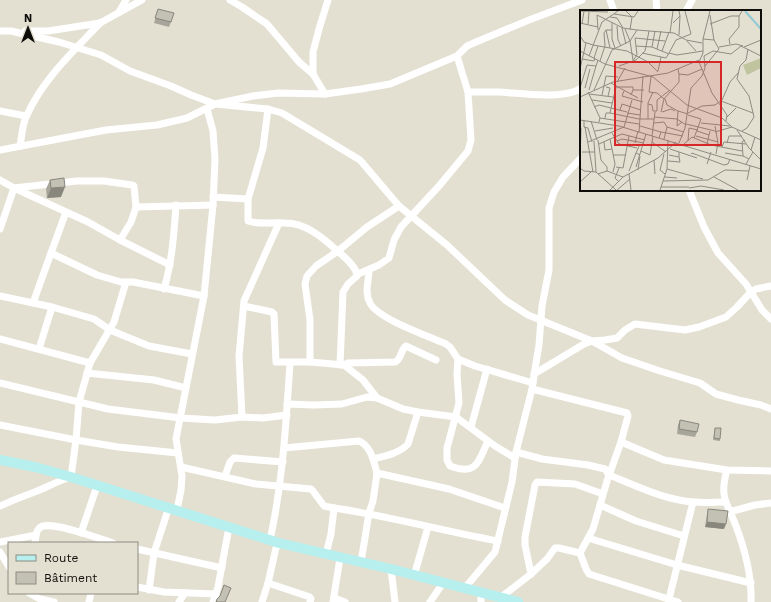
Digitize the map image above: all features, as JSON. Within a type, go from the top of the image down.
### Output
[{"type":"street","points":[[118,13],[126,0]]},
{"type":"street","points":[[20,146],[26,116],[56,69],[100,23],[142,0]]},
{"type":"street","points":[[230,0],[267,24],[299,62],[313,74],[325,94]]},
{"type":"street","points":[[313,74],[313,52],[315,42],[328,0]]},
{"type":"street","points":[[0,150],[106,130],[158,126],[187,118],[215,104],[247,97],[278,93],[325,94],[361,90],[390,84],[458,56],[467,46],[476,42],[582,0]]},
{"type":"street","points":[[610,0],[614,10]]},
{"type":"street","points":[[656,0],[657,10]]},
{"type":"street","points":[[687,10],[692,0]]},
{"type":"street","points":[[0,30],[48,31],[100,23]]},
{"type":"street","points":[[11,31],[59,42],[101,55],[130,72],[171,86],[215,104],[268,109],[282,113],[360,160],[399,206],[447,245],[505,300],[528,315],[592,341],[622,358],[700,383],[716,394],[761,405],[771,409]]},
{"type":"street","points":[[342,365],[343,292],[348,284],[358,274],[379,265],[388,258],[397,234],[468,151],[471,140],[468,92],[458,56]]},
{"type":"street","points":[[468,92],[498,92],[535,95],[576,92],[580,89]]},
{"type":"street","points":[[149,590],[154,553],[181,490],[181,467],[176,439],[204,296],[214,198],[214,131],[207,109]]},
{"type":"street","points":[[268,109],[263,148],[248,199],[248,221],[290,223],[308,228],[326,240],[338,251],[358,274]]},
{"type":"street","points":[[0,111],[26,116]]},
{"type":"street","points":[[464,589],[495,552],[498,541],[512,482],[516,455],[532,386],[539,345],[540,320],[549,270],[549,208],[554,192],[563,177],[580,159]]},
{"type":"street","points":[[0,180],[88,222],[170,265]]},
{"type":"street","points":[[14,188],[77,180],[104,181],[132,185],[134,186],[135,191],[136,207],[131,222],[120,240]]},
{"type":"street","points":[[0,229],[14,188]]},
{"type":"street","points":[[689,191],[704,227],[718,253],[746,284],[762,310],[771,319]]},
{"type":"street","points":[[214,198],[248,199]]},
{"type":"street","points":[[136,207],[213,205]]},
{"type":"street","points":[[164,289],[170,265],[176,206]]},
{"type":"street","points":[[310,362],[310,320],[305,284],[306,279],[316,266],[338,251],[367,227],[399,206]]},
{"type":"street","points":[[33,303],[66,212]]},
{"type":"street","points":[[242,417],[239,356],[245,297],[279,223]]},
{"type":"street","points":[[51,253],[97,275],[126,282],[133,282],[204,296]]},
{"type":"street","points":[[369,270],[367,286],[370,304],[378,312],[408,328],[446,344],[450,347],[458,359],[532,386],[627,413],[628,416],[621,442],[609,475],[593,529],[580,553],[589,574],[673,601],[677,565],[694,502]]},
{"type":"street","points":[[71,477],[76,440],[78,402],[90,363],[110,330],[120,304],[126,282]]},
{"type":"street","points":[[534,374],[584,344],[592,341],[617,338],[625,330],[635,324],[685,330],[699,327],[726,317],[738,307],[751,292],[756,289],[771,286]]},
{"type":"street","points":[[0,296],[52,307],[94,319],[110,330],[149,346],[192,354]]},
{"type":"street","points":[[244,306],[273,312],[276,362],[310,362],[342,365],[348,363],[395,362],[398,361],[406,346],[436,360]]},
{"type":"street","points":[[39,349],[52,307]]},
{"type":"street","points":[[0,339],[90,363]]},
{"type":"street","points":[[458,359],[457,374],[460,403],[448,440],[447,460],[450,466],[462,470],[468,470],[474,467],[488,441]]},
{"type":"street","points":[[262,602],[276,548],[275,541],[287,415],[290,363]]},
{"type":"street","points":[[342,365],[363,380],[376,398]]},
{"type":"street","points":[[471,427],[487,369]]},
{"type":"street","points":[[87,373],[154,380],[186,388]]},
{"type":"street","points":[[0,382],[108,409],[181,418],[215,420],[242,417],[263,418],[287,415]]},
{"type":"street","points":[[287,404],[331,405],[342,404],[363,397],[376,398],[403,409],[456,417],[488,441],[516,455],[600,468],[605,470],[609,475],[652,493],[674,499],[694,502],[725,502]]},
{"type":"street","points":[[373,459],[388,455],[410,442],[418,412]]},
{"type":"street","points":[[0,425],[118,447],[178,453]]},
{"type":"street","points":[[284,448],[359,441],[364,443],[373,459],[377,473],[373,501],[368,513],[361,562]]},
{"type":"street","points":[[621,442],[664,460],[727,470],[771,470]]},
{"type":"street","points":[[225,476],[230,462],[234,458],[283,462]]},
{"type":"street","points":[[0,460],[35,467],[71,477],[275,541],[443,583],[464,589],[481,597],[500,598],[518,602]]},
{"type":"street","points":[[181,467],[256,484],[311,489],[324,506],[368,513],[456,534],[498,541]]},
{"type":"street","points":[[727,470],[723,493],[744,551],[751,583],[751,602]]},
{"type":"street","points":[[377,473],[449,489],[505,508]]},
{"type":"street","points":[[0,506],[71,477]]},
{"type":"street","points":[[531,574],[525,545],[525,537],[536,484],[540,482],[575,484],[603,494]]},
{"type":"street","points":[[81,533],[97,486]]},
{"type":"street","points":[[730,512],[755,505],[771,503]]},
{"type":"street","points":[[600,505],[636,521],[684,536]]},
{"type":"street","points":[[326,554],[331,534],[334,508]]},
{"type":"street","points":[[34,542],[37,530],[45,526],[81,533],[101,541]]},
{"type":"street","points":[[214,602],[222,568],[229,526]]},
{"type":"street","points":[[414,576],[428,527]]},
{"type":"street","points":[[0,542],[36,535]]},
{"type":"street","points":[[588,538],[677,565],[751,583]]},
{"type":"street","points":[[500,598],[531,574],[547,559],[551,551],[555,548],[580,553]]},
{"type":"street","points":[[138,549],[222,568]]},
{"type":"street","points":[[0,552],[8,565]]},
{"type":"street","points":[[340,558],[333,600],[345,602]]},
{"type":"street","points":[[391,569],[395,602]]},
{"type":"street","points":[[268,583],[310,596],[310,602]]},
{"type":"street","points":[[430,602],[443,583]]},
{"type":"street","points":[[138,587],[149,590],[216,594]]},
{"type":"street","points":[[179,602],[185,593]]},
{"type":"street","points":[[31,594],[40,599],[54,602]]},
{"type":"building","points":[[158,9],[174,13],[171,22],[155,18]]},
{"type":"building","points":[[64,178],[65,187],[51,188],[50,180]]},
{"type":"building","points":[[680,420],[699,424],[697,432],[679,429]]},
{"type":"building","points":[[715,428],[721,428],[720,439],[714,438]]},
{"type":"building","points":[[708,509],[728,511],[726,524],[707,522]]},
{"type":"building","points":[[224,585],[231,588],[225,602],[216,602],[220,596]]}]
